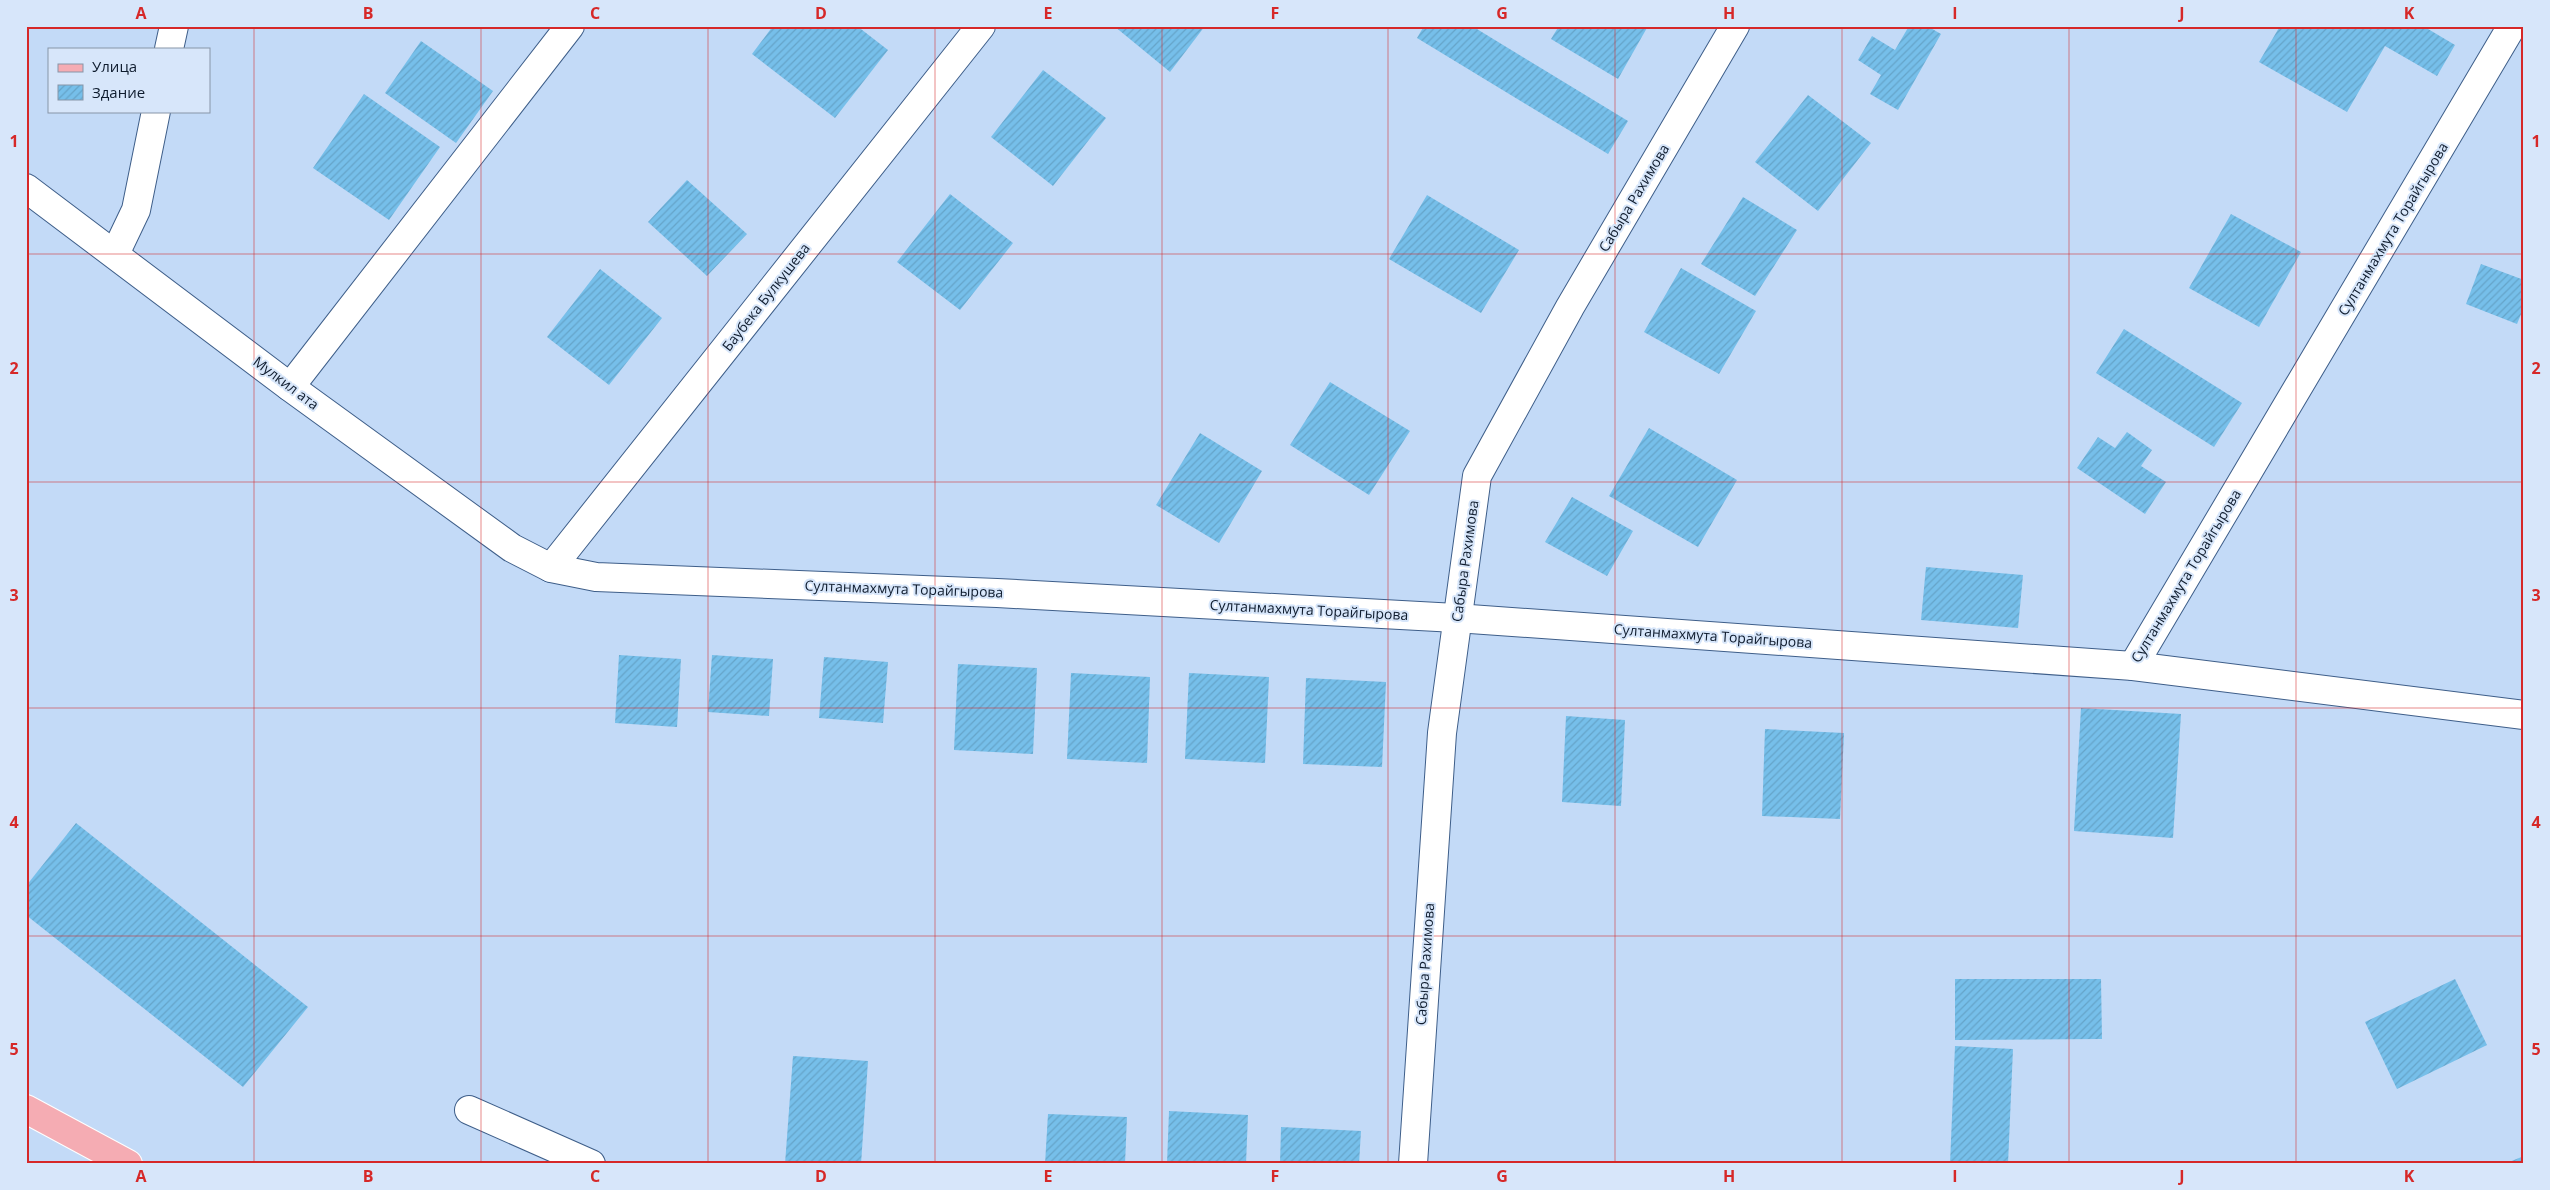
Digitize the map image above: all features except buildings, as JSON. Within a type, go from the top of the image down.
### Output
[{"type":"main road","points":[[26,1109],[128,1164]]},
{"type":"street","points":[[170,48],[174,26]]},
{"type":"street","points":[[290,387],[570,26]]},
{"type":"street","name":"Баубека Булкушева","points":[[551,568],[981,26]]},
{"type":"street","name":"Сабыра Рахимова","points":[[1413,1164],[1442,733],[1456,618],[1477,476],[1570,306],[1735,26]]},
{"type":"street","name":"Султанмахмута Торайгырова","points":[[551,568],[596,577],[997,593],[1456,618],[2133,666],[2512,26]]},
{"type":"street","points":[[115,254],[136,210],[156,112]]},
{"type":"street","name":"Мулкил ата","points":[[26,188],[290,387],[512,548],[551,568]]},
{"type":"street","points":[[2133,666],[2524,715]]},
{"type":"street","points":[[469,1110],[591,1164]]}]
